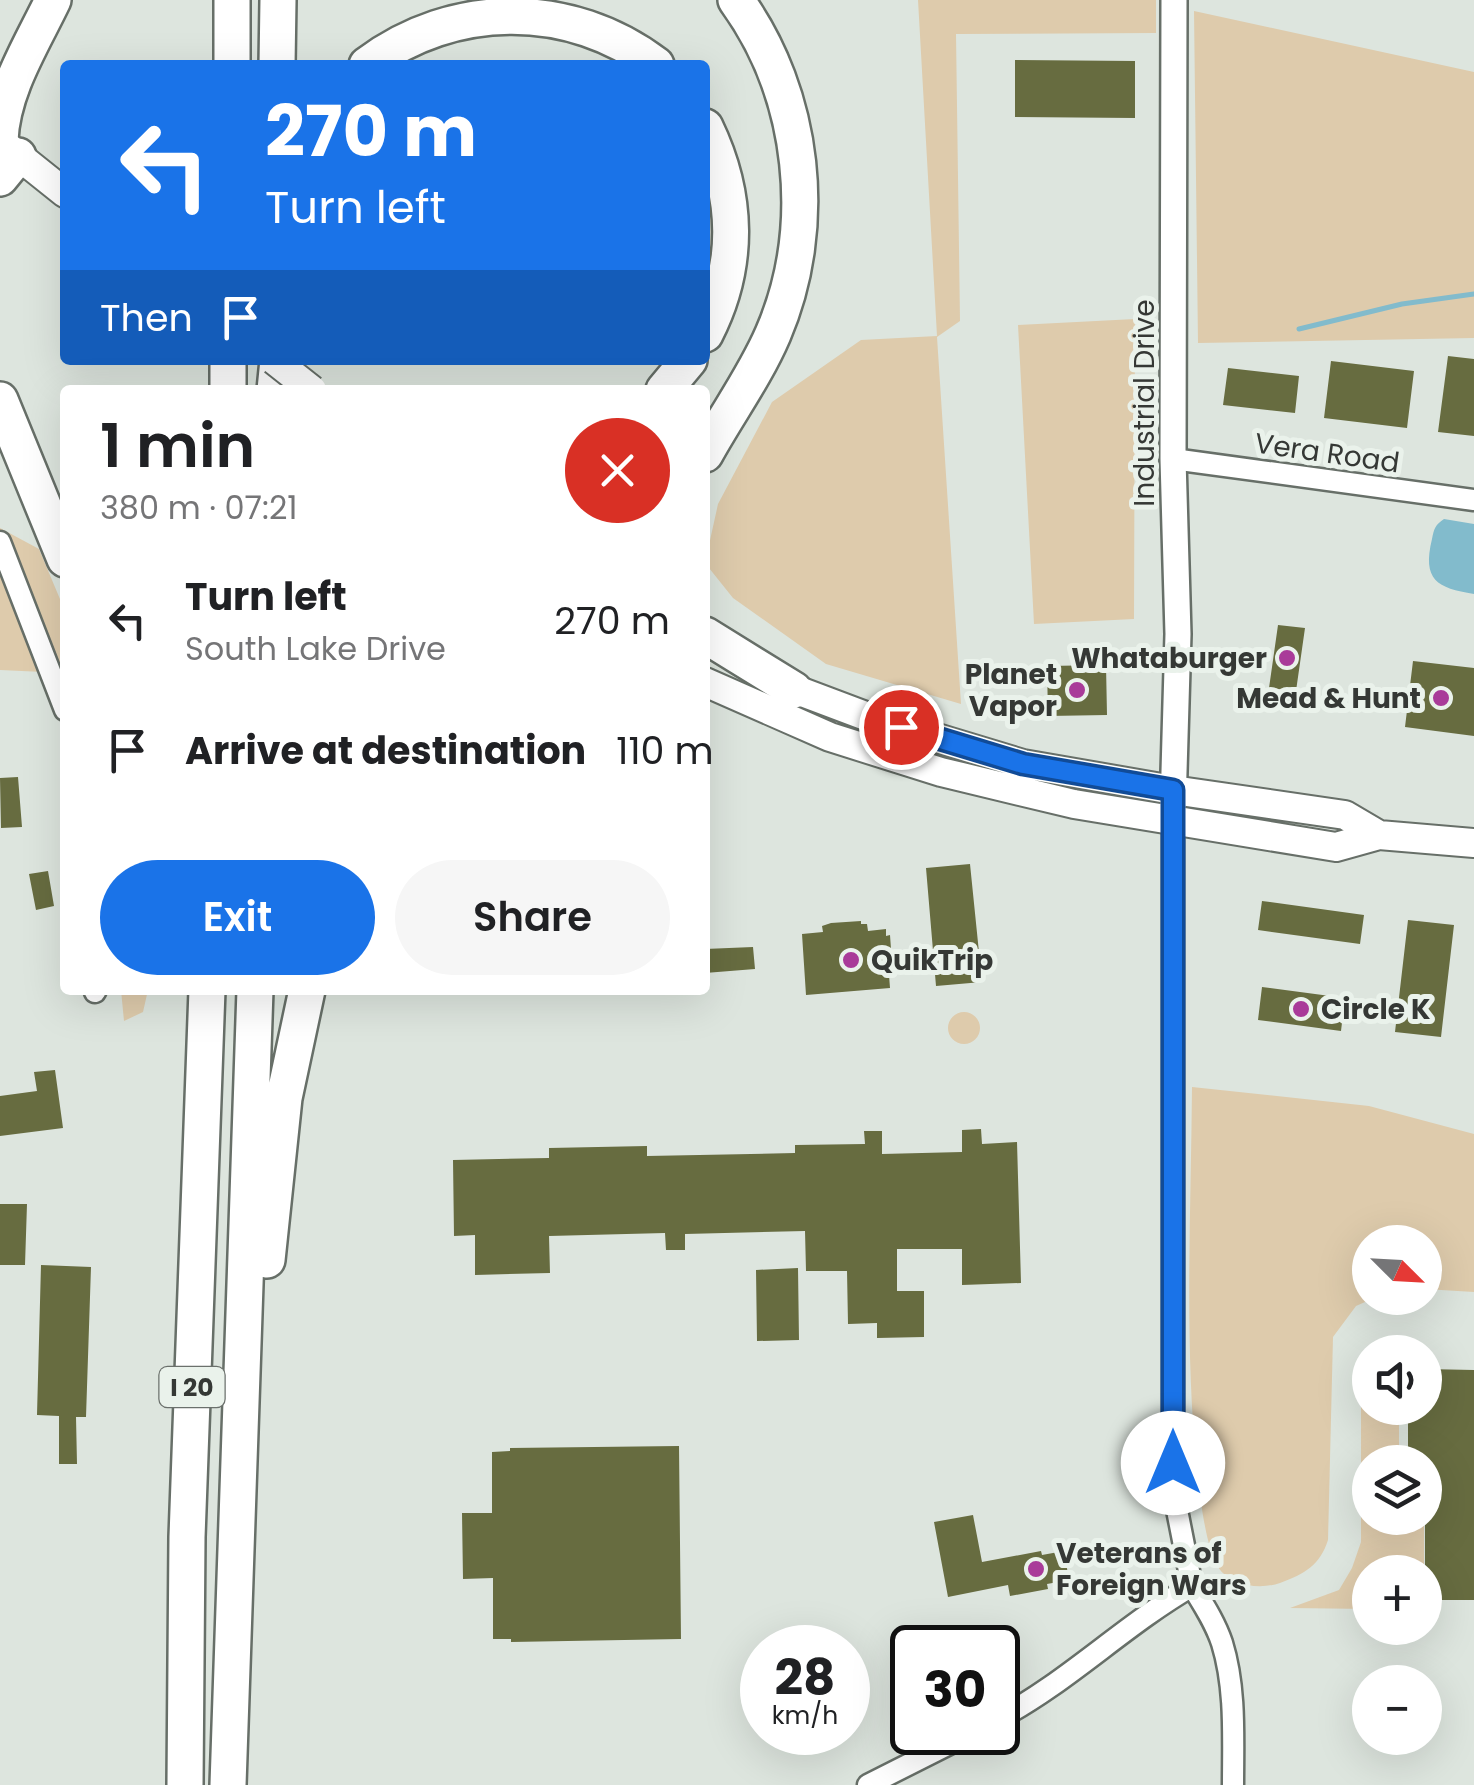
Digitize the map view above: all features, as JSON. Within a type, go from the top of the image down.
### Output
[{"type":"highway","points":[[0,56],[45,0]]},
{"type":"highway","points":[[5,154],[2,118],[9,94],[53,0]]},
{"type":"highway","points":[[232,0],[232,60]]},
{"type":"highway","points":[[277,60],[278,0]]},
{"type":"highway","points":[[710,445],[774,332],[792,273],[800,208],[796,145],[789,112],[761,39],[736,0]]},
{"type":"highway","points":[[373,60],[401,40],[436,23],[473,14],[506,12],[572,18],[620,39],[649,60]]},
{"type":"highway","points":[[710,139],[723,170],[732,222],[727,279],[710,322]]},
{"type":"highway","points":[[668,385],[685,365]]},
{"type":"highway","points":[[0,400],[60,547]]},
{"type":"highway","points":[[710,637],[794,690]]},
{"type":"highway","points":[[183,995],[181,1159],[187,1537]]},
{"type":"highway","name":"I 20","points":[[185,1785],[187,1537],[207,995]]},
{"type":"highway","name":"I 20","points":[[228,1785],[255,995]]},
{"type":"highway","points":[[237,1524],[284,1098],[306,995]]},
{"type":"main road","points":[[5,154],[60,190]]},
{"type":"main road","points":[[281,365],[306,385]]},
{"type":"main road","points":[[710,652],[794,690],[1007,760],[1336,846],[1379,835],[1474,843]]},
{"type":"main road","points":[[710,684],[830,737],[941,772],[1059,801],[1173,804]]},
{"type":"street","name":"Industrial Drive","points":[[1173,804],[1178,634],[1173,459],[1174,0]]},
{"type":"street","name":"Vera Road","points":[[1173,459],[1474,500]]},
{"type":"street","points":[[0,542],[60,697]]},
{"type":"street","points":[[1173,804],[1173,1463],[1177,1510],[1192,1586],[1221,1640],[1227,1662],[1233,1785]]},
{"type":"street","points":[[1020,1707],[1048,1691],[1151,1611],[1192,1586]]},
{"type":"street","points":[[868,1785],[927,1755]]},
{"type":"shaded area","points":[[918,0],[1156,0],[1156,33],[956,34],[960,321],[937,337],[961,704],[826,664],[733,598],[710,569],[710,540],[718,504],[772,402],[861,340],[937,336]]},
{"type":"shaded area","points":[[1194,11],[1474,72],[1474,338],[1198,343]]},
{"type":"shaded area","points":[[1135,319],[1134,619],[1034,624],[1018,325]]},
{"type":"shaded area","points":[[0,528],[39,549],[60,599],[60,673],[0,670]]},
{"type":"shaded area","points":[[121,995],[147,995],[143,1012],[124,1021]]},
{"type":"shaded area","points":[[964,1012],[975,1017],[980,1028],[975,1039],[964,1044],[953,1039],[948,1028],[953,1017]]},
{"type":"shaded area","points":[[1192,1087],[1369,1106],[1474,1134],[1474,1292],[1442,1290],[1442,1225],[1352,1225],[1352,1311],[1333,1337],[1328,1540],[1321,1556],[1297,1576],[1272,1585],[1246,1585],[1218,1567],[1210,1546],[1197,1470],[1189,1327]]},
{"type":"shaded area","points":[[1361,1425],[1399,1425],[1399,1445],[1361,1445]]},
{"type":"shaded area","points":[[1361,1535],[1424,1535],[1424,1555],[1356,1555]]},
{"type":"shaded area","points":[[1352,1568],[1352,1609],[1290,1608],[1339,1590]]},
{"type":"water","points":[[1444,519],[1474,524],[1474,594],[1450,589],[1431,573],[1429,553],[1433,536]]},
{"type":"building","points":[[1015,60],[1135,61],[1135,118],[1015,117]]},
{"type":"building","points":[[1448,356],[1474,359],[1474,436],[1438,432]]},
{"type":"building","points":[[1331,361],[1414,371],[1407,428],[1324,418]]},
{"type":"building","points":[[1228,368],[1299,376],[1295,413],[1223,405]]},
{"type":"building","name":"Whataburger","points":[[1278,625],[1305,628],[1296,691],[1269,688]]},
{"type":"building","name":"Mead & Hunt","points":[[1413,661],[1474,668],[1474,736],[1405,727]]},
{"type":"building","name":"Planet Vapor","points":[[1106,665],[1107,715],[1048,716],[1047,666]]},
{"type":"building","points":[[18,777],[22,827],[1,828],[0,778]]},
{"type":"building","points":[[970,864],[982,982],[936,986],[926,868]]},
{"type":"building","points":[[48,871],[54,906],[36,910],[29,874]]},
{"type":"building","points":[[1262,901],[1364,915],[1360,944],[1258,930]]},
{"type":"building","points":[[1408,920],[1454,925],[1441,1037],[1395,1032]]},
{"type":"building","points":[[831,923],[867,924],[868,931],[886,929],[886,936],[890,935],[890,988],[806,995],[802,934],[823,932],[822,926]]},
{"type":"building","points":[[753,947],[755,969],[710,973],[710,949]]},
{"type":"building","name":"Circle K","points":[[1262,987],[1345,998],[1341,1031],[1258,1020]]},
{"type":"building","points":[[55,1070],[63,1128],[0,1136],[0,1096],[37,1091],[34,1072]]},
{"type":"building","points":[[981,1129],[982,1144],[1017,1142],[1021,1283],[962,1285],[962,1249],[897,1249],[897,1291],[924,1291],[924,1337],[877,1338],[877,1323],[848,1324],[847,1271],[806,1271],[805,1231],[685,1234],[685,1250],[666,1250],[665,1233],[549,1236],[550,1273],[475,1275],[475,1235],[454,1236],[453,1160],[549,1158],[549,1148],[647,1146],[647,1156],[795,1153],[795,1145],[865,1144],[864,1131],[882,1131],[882,1154],[962,1152],[962,1130]]},
{"type":"building","points":[[0,1204],[27,1204],[25,1265],[0,1265]]},
{"type":"building","points":[[41,1265],[91,1267],[86,1417],[76,1417],[77,1464],[59,1464],[59,1416],[37,1415]]},
{"type":"building","points":[[798,1268],[799,1340],[757,1341],[756,1270]]},
{"type":"building","points":[[1442,1369],[1474,1370],[1474,1600],[1442,1600],[1442,1555],[1425,1555],[1425,1535],[1442,1535],[1442,1445],[1408,1445],[1408,1425],[1442,1425]]},
{"type":"building","points":[[679,1446],[681,1639],[493,1639],[493,1578],[463,1579],[462,1513],[492,1513],[492,1452],[510,1448]]},
{"type":"building","points":[[973,1515],[982,1562],[1041,1551],[1042,1555],[1064,1551],[1069,1580],[1047,1584],[1048,1589],[1010,1596],[1008,1585],[948,1597],[934,1522]]},
{"type":"waterway","points":[[1299,329],[1402,304],[1474,294]]},
{"type":"place","name":"Whataburger","points":[[1287,658]]},
{"type":"place","name":"Planet Vapor","points":[[1077,690]]},
{"type":"place","name":"Mead & Hunt","points":[[1441,698]]},
{"type":"place","name":"QuikTrip","points":[[851,960]]},
{"type":"place","name":"Circle K","points":[[1301,1009]]},
{"type":"place","name":"Veterans of Foreign Wars","points":[[1036,1569]]},
{"type":"route","points":[[901,727],[1023,764],[1173,790],[1173,1463]]}]
